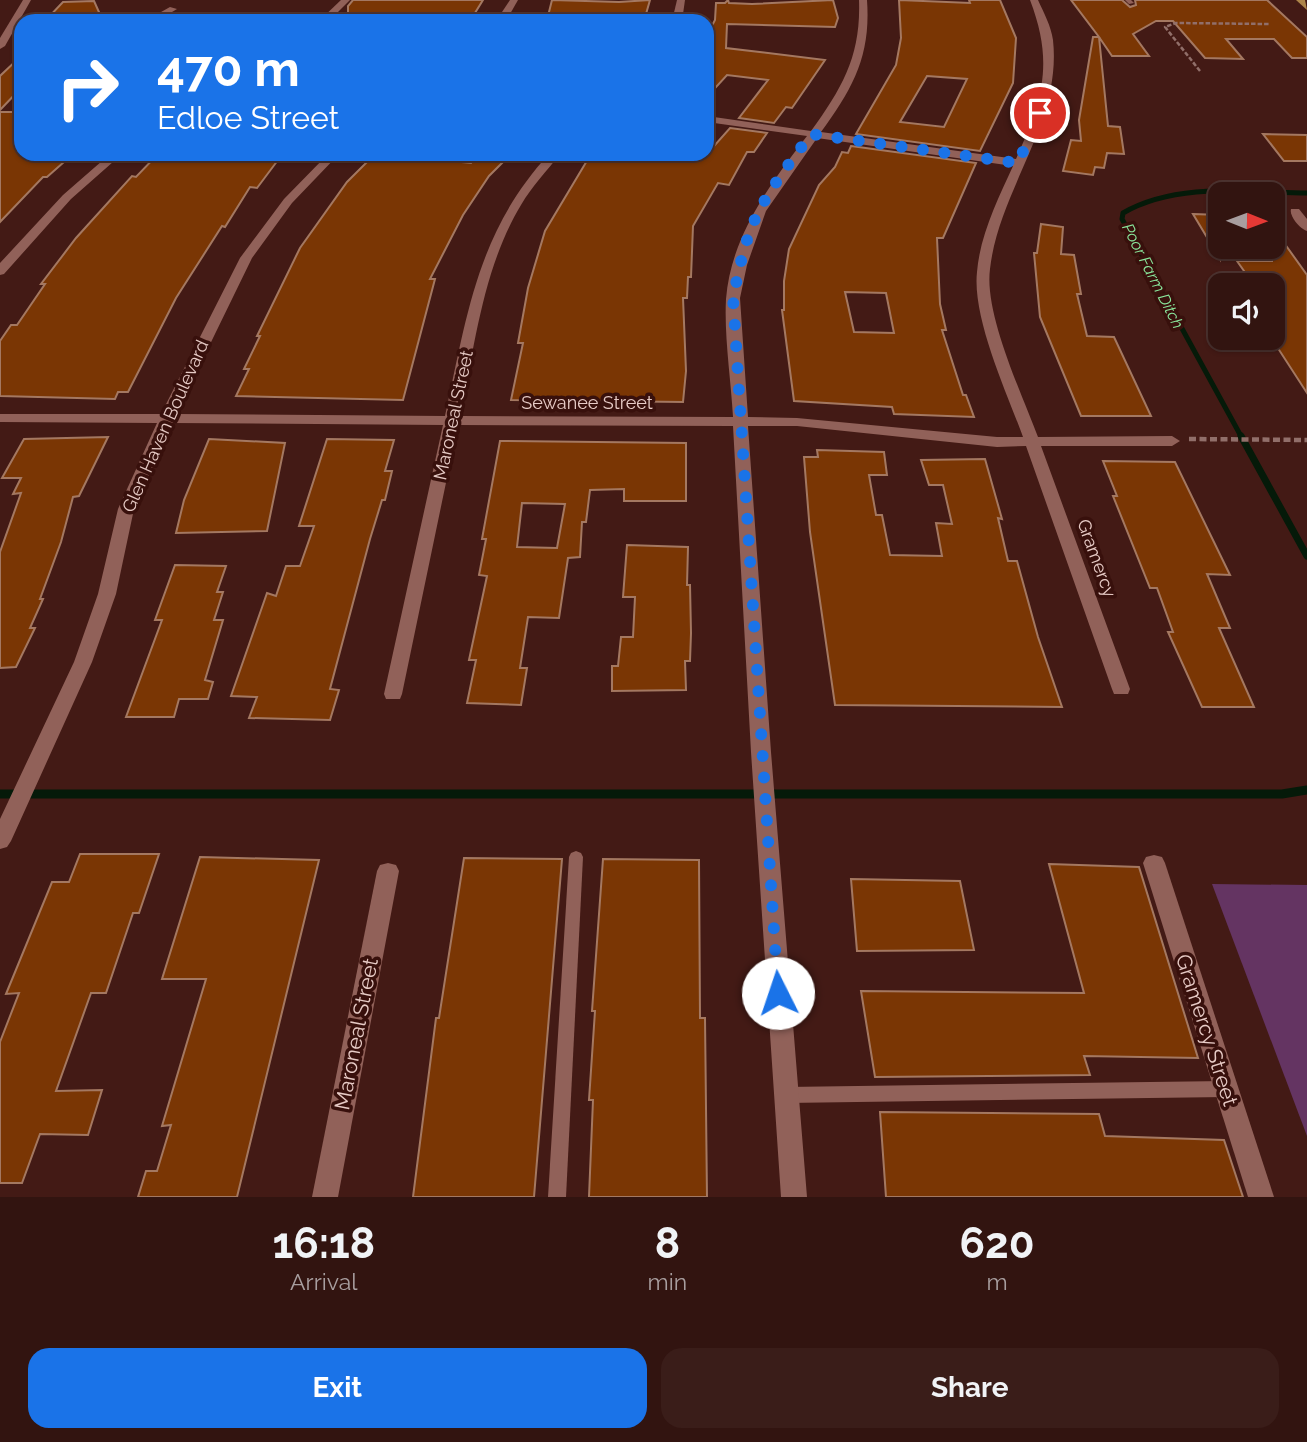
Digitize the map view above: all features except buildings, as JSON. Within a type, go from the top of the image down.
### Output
[{"type":"street","points":[[163,14],[181,0]]},
{"type":"street","points":[[331,14],[346,0]]},
{"type":"street","points":[[794,1197],[761,752],[733,298],[748,239],[759,212],[849,82],[860,59],[867,18],[863,0]]},
{"type":"street","points":[[1033,442],[993,333],[983,272],[995,216],[1040,113],[1049,71],[1048,38],[1034,0]]},
{"type":"street","points":[[173,9],[173,14]]},
{"type":"street","points":[[4,43],[14,24]]},
{"type":"street","points":[[714,120],[1018,163]]},
{"type":"street","points":[[0,271],[66,197],[109,161]]},
{"type":"street","name":"Glen Haven Boulevard","points":[[0,840],[83,662],[107,594],[126,509],[166,419],[246,258],[288,201],[327,161]]},
{"type":"street","name":"Maroneal Street","points":[[393,694],[479,292],[499,230],[512,206],[549,161]]},
{"type":"street","points":[[1295,212],[1307,227]]},
{"type":"street","name":"Sewanee Street","points":[[0,418],[740,422],[840,425],[997,442],[1172,441]]},
{"type":"street","name":"Gramercy","points":[[1033,442],[1121,689]]},
{"type":"street","name":"Gramercy Street","points":[[1154,863],[1261,1197]]},
{"type":"street","name":"Maroneal Street","points":[[325,1197],[388,870]]},
{"type":"lane","points":[[557,1197],[576,857]]},
{"type":"lane","points":[[786,1095],[1226,1089]]},
{"type":"path","points":[[1200,71],[1165,27],[1176,23],[1269,24]]},
{"type":"path","points":[[1207,439],[1307,440]]},
{"type":"shaded area","points":[[1212,884],[1307,885],[1307,1136]]},
{"type":"waterway","name":"Poor Farm Ditch","points":[[1242,438],[1122,219],[1123,213],[1144,203],[1189,193],[1307,193]]},
{"type":"waterway","points":[[1241,436],[1307,556]]},
{"type":"waterway","points":[[0,794],[1282,794],[1307,790]]},
{"type":"route","points":[[778,993],[733,298],[748,239],[759,212],[782,173],[811,134],[1018,163],[1040,113]]}]
